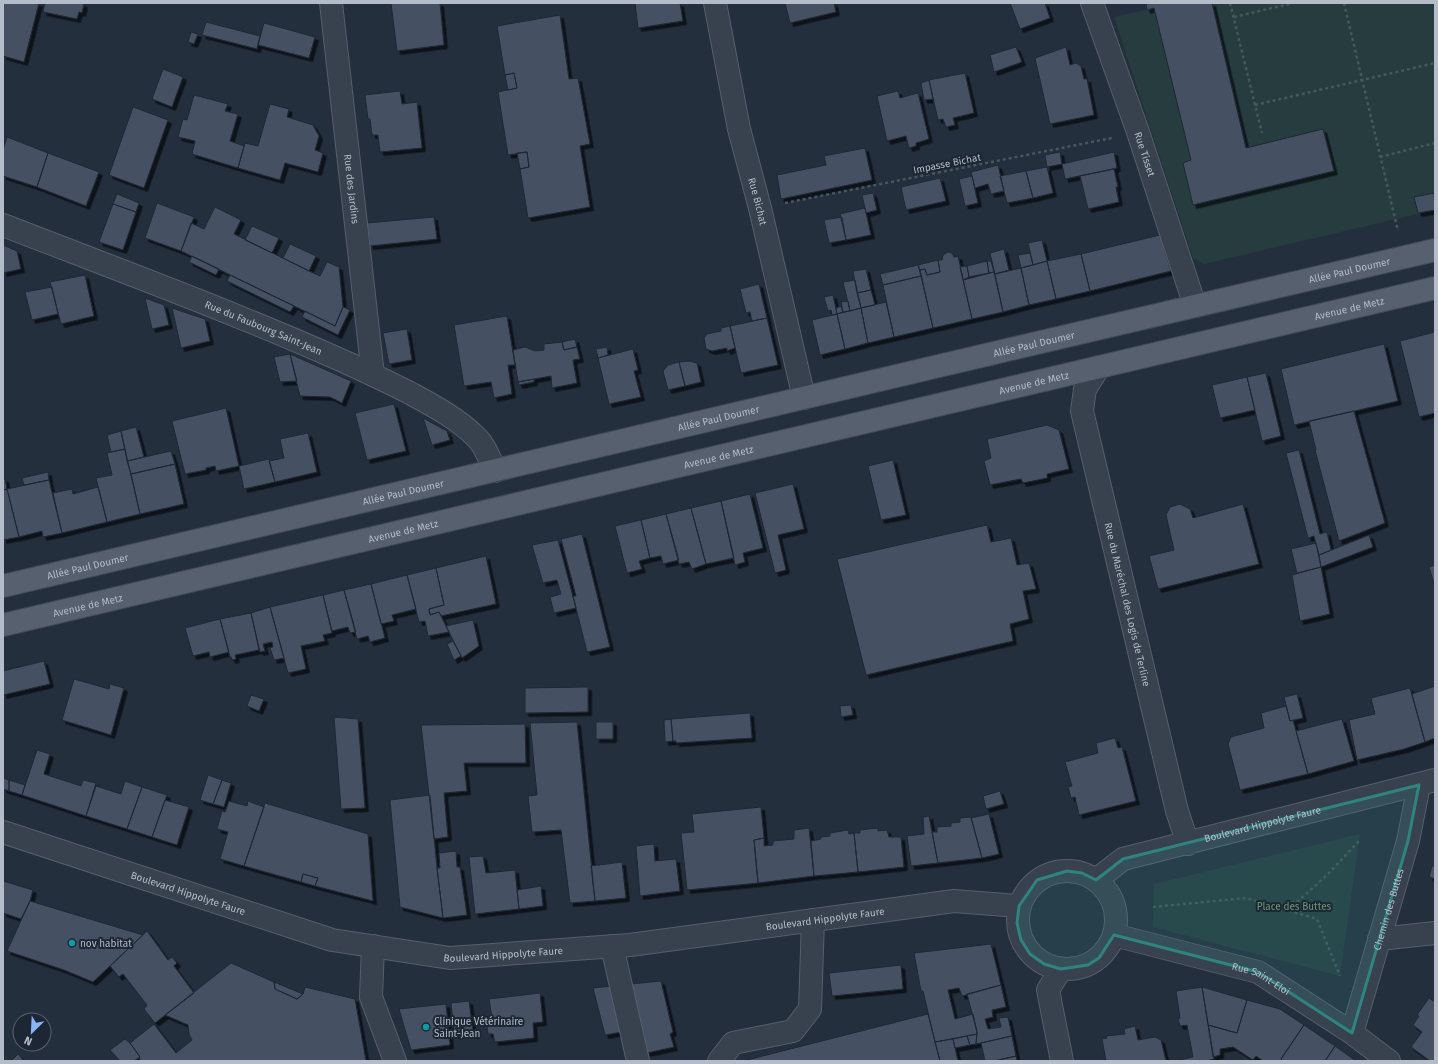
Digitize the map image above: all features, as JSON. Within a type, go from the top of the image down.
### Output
[{"type":"main road","name":"Allée Paul Doumer","points":[[3,586],[1435,250]]},
{"type":"main road","name":"Avenue de Metz","points":[[3,625],[1435,288]]},
{"type":"street","name":"Rue des Jardins","points":[[331,3],[373,375]]},
{"type":"street","name":"Rue Bichat","points":[[715,3],[739,129],[760,208],[804,398]]},
{"type":"street","name":"Rue Tisset","points":[[1092,3],[1138,132],[1195,306]]},
{"type":"street","name":"Rue du Faubourg Saint-Jean","points":[[3,225],[200,300],[284,335],[424,400],[456,420],[477,438],[490,458],[494,471]]},
{"type":"street","name":"Rue du Maréchal des Logis de Terline","points":[[1099,367],[1085,389],[1082,411],[1177,811],[1188,844]]},
{"type":"street","name":"Boulevard Hippolyte Faure","points":[[1096,880],[1123,860],[1427,783]]},
{"type":"street","name":"Chemin des Buttes","points":[[1352,1033],[1408,841],[1427,783]]},
{"type":"street","name":"Boulevard Hippolyte Faure","points":[[3,832],[332,940],[450,958],[612,946],[954,901],[1019,906]]},
{"type":"street","points":[[1066,871],[1082,873],[1096,880],[1107,891],[1114,905],[1117,920],[1114,935],[1109,947],[1100,958],[1088,965],[1074,969],[1060,970],[1044,964],[1030,954],[1021,940],[1017,923],[1019,906],[1026,892],[1037,880],[1051,873],[1066,871]]},
{"type":"street","points":[[719,1061],[719,1059],[733,1043],[793,1031],[810,1009],[813,920]]},
{"type":"street","points":[[1379,939],[1435,933]]},
{"type":"street","name":"Rue Saint-Eloi","points":[[1114,935],[1258,972],[1352,1033],[1389,1061]]},
{"type":"street","points":[[373,946],[370,997],[395,1061]]},
{"type":"street","points":[[612,946],[638,1061]]},
{"type":"street","points":[[1060,970],[1048,990],[1062,1061]]},
{"type":"path","points":[[1230,3],[1262,133]]},
{"type":"path","points":[[1234,17],[1293,3]]},
{"type":"path","points":[[1344,3],[1395,219],[1406,257]]},
{"type":"path","points":[[1255,105],[1435,63]]},
{"type":"path","name":"Impasse Bichat","points":[[760,208],[1138,132]]},
{"type":"path","points":[[1380,157],[1435,143]]},
{"type":"path","points":[[1271,905],[1297,902],[1327,876],[1359,841]]},
{"type":"path","points":[[1153,906],[1246,898],[1317,919],[1340,976]]},
{"type":"highlighted area","points":[[1419,785],[1408,841],[1352,1033],[1258,972],[1114,935],[1099,958],[1088,965],[1061,969],[1044,964],[1030,954],[1021,940],[1017,923],[1019,906],[1037,880],[1067,871],[1082,873],[1096,880],[1123,859]]},
{"type":"green space","points":[[1212,3],[1435,3],[1435,210],[1204,264],[1193,258],[1114,17],[1154,8],[1191,160],[1183,163],[1193,204],[1323,130],[1246,148]]},
{"type":"green space","name":"Place des Buttes","points":[[1360,834],[1340,976],[1153,927],[1154,884]]},
{"type":"building","points":[[3,3],[39,3],[24,62],[3,56]]},
{"type":"building","points":[[45,3],[84,4],[82,13],[79,12],[77,19],[43,12]]},
{"type":"building","points":[[391,3],[440,3],[444,45],[397,51]]},
{"type":"building","points":[[635,3],[680,3],[683,21],[638,28]]},
{"type":"building","points":[[785,3],[834,3],[836,12],[790,23]]},
{"type":"building","points":[[1010,3],[1045,3],[1050,18],[1020,29]]},
{"type":"building","points":[[1146,3],[1212,3],[1246,148],[1323,129],[1334,171],[1193,205],[1183,163],[1191,160],[1154,8],[1147,10]]},
{"type":"building","points":[[560,15],[569,79],[578,78],[590,144],[580,146],[590,207],[528,218],[520,169],[529,167],[527,152],[508,155],[498,92],[517,88],[514,73],[505,75],[497,26]]},
{"type":"building","points":[[206,22],[260,36],[257,49],[202,35]]},
{"type":"building","points":[[264,23],[315,37],[309,58],[258,45]]},
{"type":"building","points":[[191,32],[198,34],[194,44],[188,42]]},
{"type":"building","points":[[1016,47],[1022,62],[994,72],[990,55]]},
{"type":"building","points":[[1066,47],[1070,65],[1076,63],[1081,66],[1084,79],[1087,79],[1094,115],[1050,124],[1035,58]]},
{"type":"building","points":[[163,69],[183,77],[172,107],[152,99]]},
{"type":"building","points":[[514,73],[517,88],[508,90],[505,75]]},
{"type":"building","points":[[965,73],[974,113],[953,118],[955,125],[946,127],[943,119],[938,120],[929,80]]},
{"type":"building","points":[[929,80],[933,99],[924,100],[921,83]]},
{"type":"building","points":[[400,91],[402,104],[417,102],[422,148],[380,152],[378,135],[372,135],[365,95]]},
{"type":"building","points":[[898,91],[900,98],[918,93],[929,139],[916,143],[916,146],[909,148],[906,136],[887,141],[877,96]]},
{"type":"building","points":[[194,95],[228,104],[225,111],[238,114],[230,141],[244,146],[238,168],[192,154],[195,141],[178,137],[183,119],[187,120]]},
{"type":"building","points":[[270,104],[289,109],[287,117],[313,125],[319,136],[315,150],[323,153],[318,172],[285,163],[280,180],[238,168],[245,143],[258,146]]},
{"type":"building","points":[[133,107],[168,120],[144,188],[109,175]]},
{"type":"building","points":[[7,137],[48,153],[37,187],[3,176],[3,150]]},
{"type":"building","points":[[865,148],[872,180],[781,199],[777,175],[826,165],[824,156]]},
{"type":"building","points":[[527,152],[529,167],[520,169],[517,153]]},
{"type":"building","points":[[1060,152],[1062,164],[1047,167],[1045,155]]},
{"type":"building","points":[[1114,152],[1117,168],[1065,179],[1062,164]]},
{"type":"building","points":[[48,153],[99,172],[86,206],[37,187]]},
{"type":"building","points":[[998,165],[1004,191],[991,194],[988,184],[975,188],[971,172]]},
{"type":"building","points":[[1047,167],[1053,193],[1033,198],[1026,171]]},
{"type":"building","points":[[1114,169],[1118,187],[1116,187],[1119,202],[1088,209],[1080,176]]},
{"type":"building","points":[[1026,171],[1033,198],[1007,203],[1000,176]]},
{"type":"building","points":[[972,176],[978,203],[965,206],[959,179]]},
{"type":"building","points":[[940,178],[946,201],[906,210],[901,187]]},
{"type":"building","points":[[873,193],[877,210],[866,213],[862,195]]},
{"type":"building","points":[[1434,193],[1435,210],[1418,213],[1414,197]]},
{"type":"building","points":[[117,194],[139,203],[136,212],[113,204]]},
{"type":"building","points":[[157,203],[194,217],[181,251],[145,238]]},
{"type":"building","points":[[113,204],[136,212],[123,250],[99,242]]},
{"type":"building","points":[[215,207],[241,220],[234,234],[309,271],[320,276],[327,262],[339,267],[343,307],[335,326],[181,251],[191,223],[204,229]]},
{"type":"building","points":[[865,208],[871,235],[846,240],[840,214]]},
{"type":"building","points":[[434,217],[437,239],[370,246],[367,223]]},
{"type":"building","points":[[842,217],[846,240],[829,243],[824,220]]},
{"type":"building","points":[[252,226],[279,238],[272,253],[245,240]]},
{"type":"building","points":[[1160,235],[1171,271],[1090,291],[1081,254]]},
{"type":"building","points":[[1042,240],[1047,261],[1033,265],[1028,243]]},
{"type":"building","points":[[290,244],[316,256],[309,271],[283,258]]},
{"type":"building","points":[[3,245],[17,251],[21,269],[3,273]]},
{"type":"building","points":[[1004,249],[1009,270],[995,274],[990,253]]},
{"type":"building","points":[[948,252],[952,253],[954,257],[958,256],[972,319],[933,328],[920,270],[925,269],[927,275],[940,272],[938,260],[942,260],[943,255]]},
{"type":"building","points":[[1030,253],[1033,265],[1021,268],[1018,255]]},
{"type":"building","points":[[1081,254],[1090,291],[1056,299],[1047,261]]},
{"type":"building","points":[[192,256],[219,269],[216,275],[189,262]]},
{"type":"building","points":[[938,260],[940,272],[927,275],[925,269],[920,270],[918,265]]},
{"type":"building","points":[[987,261],[991,261],[994,272],[989,273]]},
{"type":"building","points":[[987,261],[989,273],[969,277],[967,266]]},
{"type":"building","points":[[1047,261],[1056,299],[1029,305],[1021,268]]},
{"type":"building","points":[[918,265],[921,276],[883,285],[880,274]]},
{"type":"building","points":[[967,266],[969,277],[963,280],[960,267]]},
{"type":"building","points":[[1021,268],[1029,305],[1003,312],[995,274]]},
{"type":"building","points":[[866,269],[871,290],[857,293],[853,271]]},
{"type":"building","points":[[994,272],[1003,312],[972,319],[963,280]]},
{"type":"building","points":[[85,275],[94,316],[61,324],[50,282]]},
{"type":"building","points":[[230,275],[294,306],[290,312],[227,281]]},
{"type":"building","points":[[921,276],[933,328],[894,337],[883,285]]},
{"type":"building","points":[[855,280],[861,308],[850,311],[843,282]]},
{"type":"building","points":[[759,284],[767,318],[752,321],[750,312],[746,313],[740,289]]},
{"type":"building","points":[[52,287],[58,314],[32,320],[25,292]]},
{"type":"building","points":[[871,290],[875,305],[861,308],[857,293]]},
{"type":"building","points":[[833,295],[837,314],[832,315],[831,310],[828,311],[824,297]]},
{"type":"building","points":[[145,298],[164,305],[169,325],[152,329]]},
{"type":"building","points":[[848,301],[850,311],[843,312],[841,302]]},
{"type":"building","points":[[886,302],[894,337],[868,343],[861,308]]},
{"type":"building","points":[[841,306],[843,312],[837,314],[836,308]]},
{"type":"building","points":[[343,307],[350,310],[338,335],[302,317],[305,311],[335,326]]},
{"type":"building","points":[[172,308],[205,319],[210,341],[181,348]]},
{"type":"building","points":[[861,308],[868,343],[845,349],[837,314]]},
{"type":"building","points":[[837,314],[845,349],[820,355],[812,320]]},
{"type":"building","points":[[507,316],[515,365],[508,365],[512,394],[494,398],[491,382],[464,386],[454,325]]},
{"type":"building","points":[[767,318],[778,365],[741,373],[730,326]]},
{"type":"building","points":[[730,326],[735,348],[727,351],[727,348],[712,351],[706,349],[704,338],[707,334],[721,331],[721,328]]},
{"type":"building","points":[[407,329],[412,360],[389,364],[383,333]]},
{"type":"building","points":[[1435,332],[1435,413],[1419,417],[1400,341]]},
{"type":"building","points":[[575,339],[577,347],[564,350],[562,342]]},
{"type":"building","points":[[562,342],[564,350],[577,347],[580,359],[573,360],[577,383],[552,388],[551,376],[518,382],[513,350],[525,347],[535,351],[544,350],[544,344]]},
{"type":"building","points":[[1384,344],[1398,401],[1294,425],[1281,369]]},
{"type":"building","points":[[607,347],[608,355],[598,358],[596,349]]},
{"type":"building","points":[[633,349],[638,370],[634,371],[641,397],[609,404],[598,358]]},
{"type":"building","points":[[290,354],[297,381],[280,382],[274,357]]},
{"type":"building","points":[[290,354],[351,381],[342,403],[330,397],[300,396]]},
{"type":"building","points":[[689,361],[697,363],[701,382],[685,386],[679,362]]},
{"type":"building","points":[[679,362],[685,386],[668,390],[663,371],[668,365]]},
{"type":"building","points":[[1266,373],[1281,436],[1262,441],[1247,377]]},
{"type":"building","points":[[1247,377],[1255,410],[1220,418],[1212,385]]},
{"type":"building","points":[[534,379],[534,382],[519,385],[518,382]]},
{"type":"building","points":[[394,404],[406,451],[367,460],[355,413]]},
{"type":"building","points":[[226,408],[239,466],[216,471],[215,466],[206,468],[206,470],[185,474],[172,421]]},
{"type":"building","points":[[1354,411],[1385,523],[1339,541],[1315,450],[1309,421]]},
{"type":"building","points":[[423,418],[447,431],[450,440],[432,445]]},
{"type":"building","points":[[1047,425],[1059,430],[1069,469],[1047,474],[1047,478],[1023,483],[1021,479],[990,485],[984,461],[991,458],[987,439]]},
{"type":"building","points":[[136,427],[144,457],[127,461],[121,431]]},
{"type":"building","points":[[121,431],[125,449],[111,452],[107,435]]},
{"type":"building","points":[[308,433],[317,472],[275,482],[269,461],[284,458],[280,439]]},
{"type":"building","points":[[125,449],[140,514],[107,522],[96,478],[112,475],[107,453]]},
{"type":"building","points":[[1299,450],[1320,534],[1327,532],[1331,550],[1319,555],[1314,536],[1308,538],[1286,453]]},
{"type":"building","points":[[171,451],[175,464],[131,474],[127,461]]},
{"type":"building","points":[[269,459],[275,482],[244,489],[239,466]]},
{"type":"building","points":[[893,460],[906,515],[881,520],[868,466]]},
{"type":"building","points":[[175,464],[184,504],[140,514],[131,474]]},
{"type":"building","points":[[48,472],[49,480],[24,485],[22,478]]},
{"type":"building","points":[[3,479],[5,479],[7,489],[3,490]]},
{"type":"building","points":[[49,480],[62,533],[43,537],[42,531],[19,537],[7,489]]},
{"type":"building","points":[[793,484],[804,529],[778,535],[786,570],[775,573],[755,493]]},
{"type":"building","points":[[98,487],[107,522],[62,533],[53,493],[72,489],[73,494]]},
{"type":"building","points":[[7,489],[19,537],[3,540],[3,490]]},
{"type":"building","points":[[750,494],[763,548],[743,553],[745,562],[735,565],[721,501]]},
{"type":"building","points":[[721,501],[734,558],[706,564],[691,508]]},
{"type":"building","points":[[1180,504],[1190,509],[1193,518],[1243,504],[1259,564],[1158,589],[1149,556],[1174,550],[1166,515],[1170,507]]},
{"type":"building","points":[[691,508],[706,564],[692,569],[689,562],[679,564],[666,514]]},
{"type":"building","points":[[666,514],[679,560],[663,564],[661,556],[650,558],[641,520]]},
{"type":"building","points":[[641,520],[650,558],[639,561],[642,569],[627,573],[615,526]]},
{"type":"building","points":[[987,525],[991,542],[1011,538],[1017,565],[1029,563],[1036,589],[1023,591],[1029,619],[1010,624],[1013,641],[866,675],[837,559]]},
{"type":"building","points":[[582,534],[610,647],[587,652],[573,596],[576,596],[561,539]]},
{"type":"building","points":[[1369,535],[1373,547],[1321,567],[1319,555]]},
{"type":"building","points":[[558,540],[576,608],[554,613],[550,597],[561,594],[557,580],[543,583],[532,545]]},
{"type":"building","points":[[1316,543],[1321,567],[1297,573],[1291,549]]},
{"type":"building","points":[[486,556],[496,604],[441,616],[439,612],[430,615],[429,609],[444,605],[436,568]]},
{"type":"building","points":[[1435,565],[1435,587],[1429,567]]},
{"type":"building","points":[[1321,567],[1330,614],[1300,621],[1292,575]]},
{"type":"building","points":[[436,568],[444,605],[429,609],[430,615],[439,612],[449,632],[428,636],[425,621],[419,622],[407,575]]},
{"type":"building","points":[[407,575],[416,609],[392,615],[394,621],[381,624],[371,584]]},
{"type":"building","points":[[371,584],[385,638],[370,642],[368,636],[357,639],[344,590]]},
{"type":"building","points":[[344,590],[356,632],[350,633],[348,627],[332,631],[323,595]]},
{"type":"building","points":[[323,595],[332,633],[323,635],[325,641],[301,646],[306,669],[288,673],[270,607]]},
{"type":"building","points":[[270,607],[284,658],[274,660],[270,648],[273,647],[272,642],[263,644],[265,651],[260,652],[251,613]]},
{"type":"building","points":[[251,613],[259,650],[235,655],[236,659],[232,660],[220,619]]},
{"type":"building","points":[[220,619],[229,652],[210,657],[209,652],[193,656],[185,628]]},
{"type":"building","points":[[473,620],[479,646],[462,658],[446,626]]},
{"type":"building","points":[[453,641],[461,656],[454,660],[447,644]]},
{"type":"building","points":[[44,661],[50,684],[3,695],[3,671]]},
{"type":"building","points":[[74,679],[109,689],[110,684],[124,688],[111,735],[62,720]]},
{"type":"building","points":[[1435,686],[1435,738],[1425,742],[1412,694]]},
{"type":"building","points":[[588,687],[588,712],[525,713],[525,688]]},
{"type":"building","points":[[1410,688],[1425,742],[1404,749],[1357,760],[1349,720],[1375,714],[1371,698]]},
{"type":"building","points":[[1297,694],[1303,718],[1290,721],[1284,697]]},
{"type":"building","points":[[251,695],[264,699],[259,711],[247,706]]},
{"type":"building","points":[[851,705],[853,715],[841,717],[840,706]]},
{"type":"building","points":[[1286,706],[1290,721],[1293,720],[1308,774],[1240,790],[1228,744],[1231,737],[1264,728],[1261,713]]},
{"type":"building","points":[[750,713],[752,738],[676,743],[676,741],[673,741],[671,719]]},
{"type":"building","points":[[334,717],[358,719],[365,808],[341,809]]},
{"type":"building","points":[[671,719],[673,741],[665,742],[664,720]]},
{"type":"building","points":[[1342,719],[1354,761],[1308,774],[1296,731]]},
{"type":"building","points":[[577,722],[595,901],[570,903],[561,830],[532,832],[528,796],[537,795],[530,723]]},
{"type":"building","points":[[596,722],[613,722],[613,739],[596,739]]},
{"type":"building","points":[[525,724],[526,763],[464,763],[467,791],[444,793],[448,837],[434,839],[421,725]]},
{"type":"building","points":[[1115,738],[1118,748],[1122,747],[1136,801],[1079,815],[1075,797],[1071,798],[1068,787],[1072,786],[1065,762],[1098,753],[1096,743]]},
{"type":"building","points":[[37,750],[50,754],[44,774],[81,786],[83,780],[96,783],[86,816],[22,795]]},
{"type":"building","points":[[208,775],[222,780],[213,804],[200,800]]},
{"type":"building","points":[[3,778],[9,780],[9,791],[3,789]]},
{"type":"building","points":[[9,780],[25,785],[22,795],[9,791]]},
{"type":"building","points":[[222,780],[231,783],[224,807],[213,804]]},
{"type":"building","points":[[125,781],[142,787],[127,829],[86,816],[96,786],[121,794]]},
{"type":"building","points":[[142,787],[167,795],[152,837],[127,829]]},
{"type":"building","points":[[1000,791],[1004,804],[986,809],[983,796]]},
{"type":"building","points":[[430,795],[443,918],[400,907],[390,800]]},
{"type":"building","points":[[165,800],[189,807],[177,845],[152,837]]},
{"type":"building","points":[[229,801],[247,806],[248,801],[264,807],[244,866],[220,859],[228,832],[217,829],[222,811],[225,812]]},
{"type":"building","points":[[265,803],[368,834],[373,901],[315,886],[318,878],[303,874],[301,882],[244,866]]},
{"type":"building","points":[[761,807],[764,838],[754,840],[758,883],[687,890],[681,833],[694,832],[692,814]]},
{"type":"building","points":[[989,814],[999,854],[982,858],[971,818]]},
{"type":"building","points":[[929,816],[938,863],[911,866],[907,836],[924,834],[923,817]]},
{"type":"building","points":[[971,817],[982,858],[938,863],[932,832],[937,832],[937,827],[951,826],[951,823],[960,822],[960,818]]},
{"type":"building","points":[[809,828],[814,876],[758,883],[754,840],[764,838],[764,846],[773,845],[773,841],[794,839],[794,830]]},
{"type":"building","points":[[878,828],[878,831],[887,830],[889,837],[901,837],[904,867],[858,872],[854,833],[860,833],[860,830]]},
{"type":"building","points":[[848,830],[849,834],[854,833],[858,872],[814,876],[811,841],[821,839],[821,837],[830,836],[830,833]]},
{"type":"building","points":[[654,844],[655,861],[676,859],[680,891],[640,896],[636,846]]},
{"type":"building","points":[[456,851],[457,867],[460,867],[467,915],[443,918],[437,868],[440,868],[439,853]]},
{"type":"building","points":[[483,856],[486,873],[515,870],[519,909],[475,914],[469,857]]},
{"type":"building","points":[[622,862],[626,898],[595,901],[591,866]]},
{"type":"building","points":[[1432,866],[1435,866],[1435,879],[1429,877]]},
{"type":"building","points":[[303,874],[318,878],[315,886],[301,882]]},
{"type":"building","points":[[3,881],[33,890],[30,901],[21,919],[3,913]]},
{"type":"building","points":[[541,886],[543,906],[519,909],[517,890]]},
{"type":"building","name":"nov habitat","points":[[30,901],[143,935],[93,982],[64,970],[7,951]]},
{"type":"building","points":[[147,931],[168,960],[172,957],[177,963],[174,966],[194,993],[155,1023],[144,1009],[147,1005],[123,974],[119,977],[110,966]]},
{"type":"building","points":[[991,944],[1001,985],[962,996],[959,988],[948,990],[955,1019],[973,1014],[977,1034],[935,1042],[923,991],[921,991],[914,953]]},
{"type":"building","points":[[231,963],[274,982],[275,989],[297,999],[303,994],[305,987],[355,999],[366,1061],[141,1061],[139,1058],[140,1057],[130,1043],[154,1024],[176,1053],[192,1040],[189,1034],[188,1025],[165,1015]]},
{"type":"building","points":[[901,965],[903,989],[832,996],[829,973]]},
{"type":"building","points":[[661,981],[673,1032],[670,1034],[674,1047],[647,1053],[631,984]]},
{"type":"building","points":[[274,982],[303,994],[297,999],[275,989]]},
{"type":"building","points":[[1001,985],[1006,1007],[992,1010],[993,1017],[985,1019],[988,1029],[1001,1027],[999,1018],[1008,1017],[1012,1036],[976,1044],[977,1032],[967,994]]},
{"type":"building","points":[[612,986],[622,1032],[605,1035],[593,988]]},
{"type":"building","points":[[1202,987],[1214,1059],[1206,1061],[1175,1061],[1193,1057],[1187,1025],[1180,1026],[1178,1019],[1180,1018],[1176,991]]},
{"type":"building","points":[[1202,987],[1247,1000],[1237,1033],[1208,1025]]},
{"type":"building","points":[[540,993],[543,1022],[533,1023],[534,1038],[495,1042],[493,1034],[488,1034],[486,1019],[492,1018],[489,999]]},
{"type":"building","points":[[1429,998],[1435,1002],[1435,1061],[1430,1061],[1411,1047],[1422,1032],[1413,1025],[1419,1016],[1417,1015]]},
{"type":"building","points":[[1247,1000],[1280,1009],[1304,1025],[1281,1059],[1283,1061],[1263,1061],[1256,1056],[1253,1060],[1233,1047],[1220,1049],[1220,1055],[1213,1057],[1208,1025],[1237,1033]]},
{"type":"building","points":[[469,1001],[473,1031],[454,1032],[451,1003]]},
{"type":"building","name":"Clinique Vétérinaire Saint-Jean","points":[[446,1004],[450,1045],[411,1050],[399,1009]]},
{"type":"building","points":[[928,1014],[940,1061],[743,1061]]},
{"type":"building","points":[[1304,1025],[1335,1046],[1325,1061],[1283,1061],[1281,1059]]},
{"type":"building","points":[[1135,1026],[1138,1040],[1155,1037],[1161,1040],[1166,1061],[1106,1061],[1102,1039],[1107,1038],[1106,1036],[1125,1034],[1124,1029]]},
{"type":"building","points":[[977,1034],[976,1044],[970,1045],[967,1036]]},
{"type":"building","points":[[967,1036],[970,1045],[955,1048],[953,1039]]},
{"type":"building","points":[[1012,1036],[1016,1056],[994,1061],[985,1061],[981,1043]]},
{"type":"building","points":[[125,1039],[130,1043],[140,1057],[134,1061],[120,1061],[110,1050]]},
{"type":"building","points":[[953,1039],[958,1061],[940,1061],[935,1042]]},
{"type":"building","points":[[1335,1046],[1356,1061],[1325,1061]]},
{"type":"building","points":[[18,1054],[24,1061],[10,1061],[12,1060]]},
{"type":"building","points":[[1016,1056],[1017,1061],[994,1061]]},
{"type":"place","name":"nov habitat","points":[[72,943]]},
{"type":"place","name":"Clinique Vétérinaire Saint-Jean","points":[[426,1027]]}]
